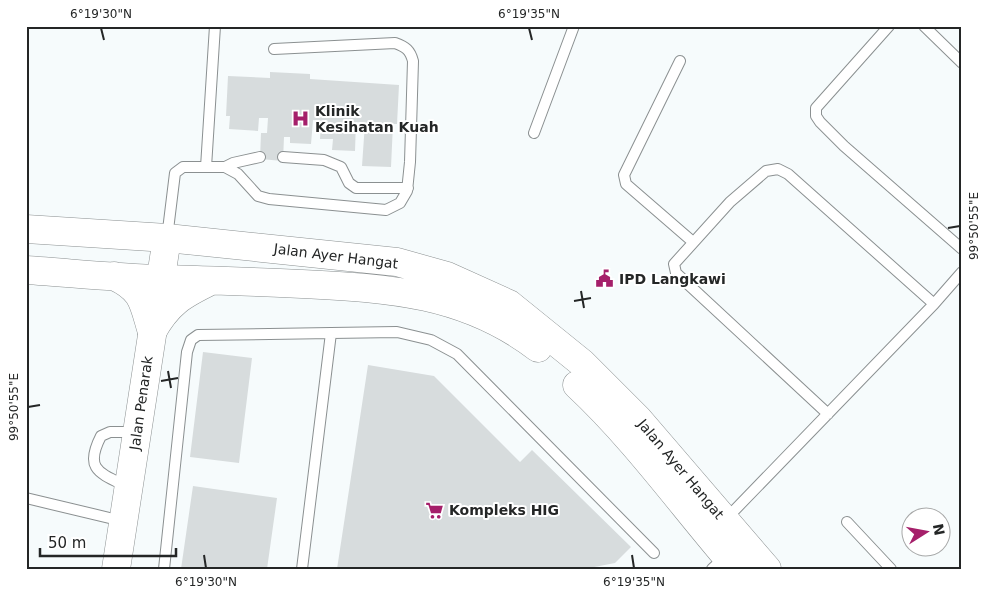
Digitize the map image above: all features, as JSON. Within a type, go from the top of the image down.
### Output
[{"type":"main road","name":"Jalan Ayer Hangat","points":[[26,229],[167,238],[398,262],[447,276],[508,304],[582,362],[638,419],[716,527],[725,565]]},
{"type":"main road","name":"Jalan Penarak","points":[[116,569],[167,238]]},
{"type":"main road","name":"Jalan Ayer Hangat","points":[[26,270],[160,279],[214,280],[386,290],[431,298],[468,308],[500,322],[537,347],[593,399],[658,473],[716,527],[767,569]]},
{"type":"main road","points":[[114,276],[128,282],[138,293],[144,303],[152,332]]},
{"type":"main road","points":[[152,332],[158,320],[171,305],[183,295],[214,280]]},
{"type":"lane","points":[[206,167],[215,26]]},
{"type":"lane","points":[[534,133],[574,26]]},
{"type":"lane","points":[[889,26],[816,108],[816,116],[844,146],[962,249]]},
{"type":"lane","points":[[924,26],[962,63]]},
{"type":"lane","points":[[167,238],[176,173],[183,167],[225,167],[238,174],[258,196],[269,199],[386,210],[400,204],[408,188],[410,162],[413,61],[411,53],[406,47],[395,43],[274,49]]},
{"type":"lane","points":[[680,61],[624,175],[626,184],[693,242]]},
{"type":"lane","points":[[225,167],[233,162],[260,157]]},
{"type":"lane","points":[[283,157],[324,160],[342,167],[349,184],[356,188],[408,188]]},
{"type":"lane","points":[[828,414],[676,273],[674,264],[730,202],[766,171],[778,169],[788,174],[934,304]]},
{"type":"lane","points":[[716,527],[828,414],[934,304],[962,272]]},
{"type":"lane","points":[[164,569],[187,352],[191,340],[198,335],[397,332],[431,340],[457,354],[654,553]]},
{"type":"lane","points":[[302,569],[331,333]]},
{"type":"lane","points":[[128,487],[98,472],[94,464],[93,455],[101,436],[110,432],[137,432]]},
{"type":"lane","points":[[26,498],[123,521]]},
{"type":"lane","points":[[847,522],[891,569]]},
{"type":"building","points":[[270,72],[310,74],[310,79],[399,85],[397,124],[393,124],[391,167],[362,166],[365,123],[356,122],[355,151],[332,150],[333,139],[320,139],[321,121],[313,120],[311,144],[290,143],[290,137],[284,137],[283,161],[260,159],[261,133],[267,133],[268,118],[259,118],[258,131],[229,129],[230,116],[226,116],[228,76],[270,78]]},
{"type":"building","points":[[203,352],[252,358],[239,463],[190,457]]},
{"type":"building","points":[[368,365],[434,376],[520,462],[532,450],[631,547],[615,563],[584,569],[337,569]]},
{"type":"building","points":[[193,486],[277,498],[267,569],[181,569]]},
{"type":"place","name":"Klinik Kesihatan Kuah","points":[[301,119]]},
{"type":"place","name":"IPD Langkawi","points":[[605,279]]},
{"type":"place","name":"Kompleks HIG","points":[[435,510]]}]
